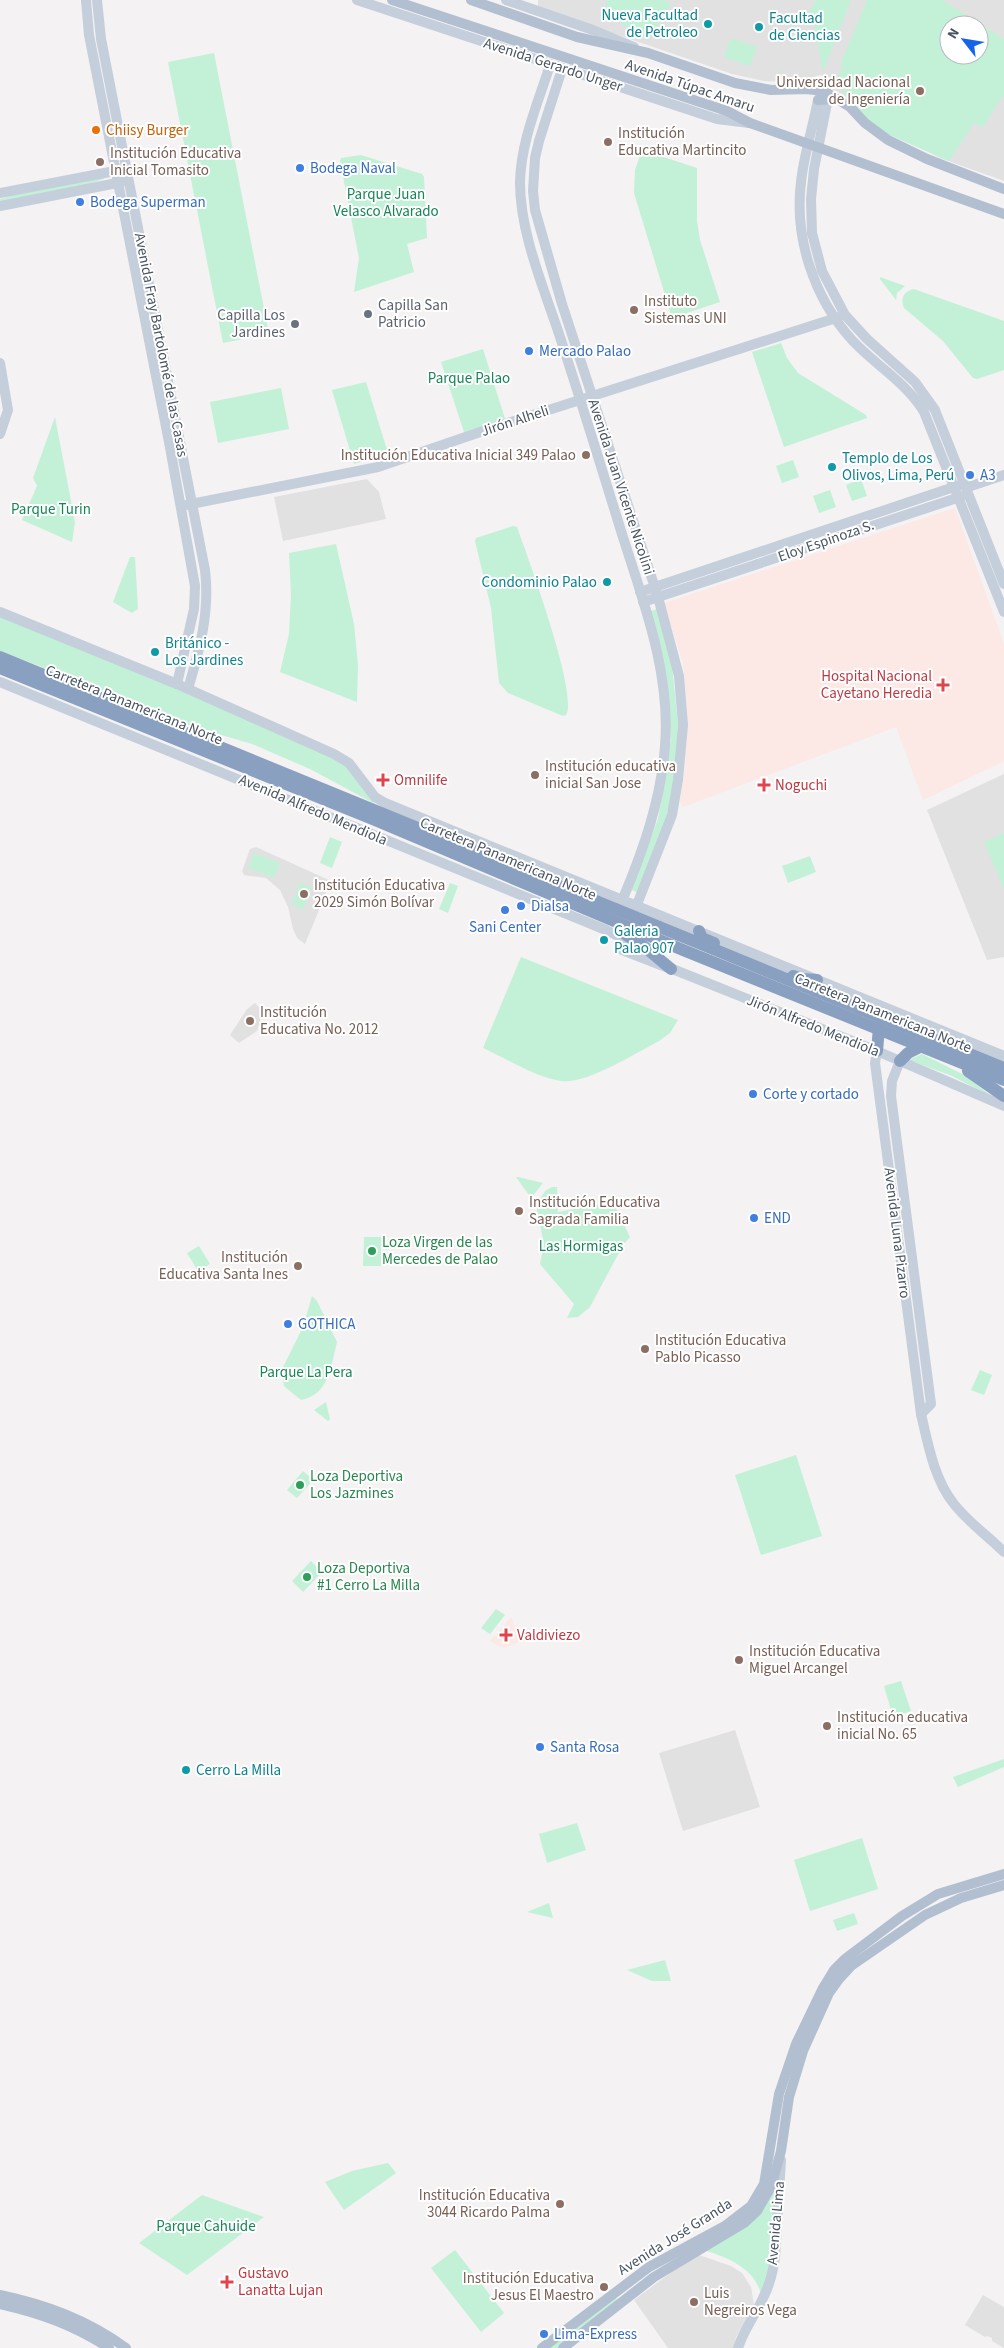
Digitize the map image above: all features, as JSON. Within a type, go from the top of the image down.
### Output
[{"type":"highway","name":"Carretera Panamericana Norte","points":[[0,657],[1004,1068]]},
{"type":"highway","name":"Carretera Panamericana Norte","points":[[0,668],[375,820],[578,907],[1004,1080]]},
{"type":"highway","points":[[602,904],[623,895]]},
{"type":"highway","points":[[578,907],[634,939],[669,968]]},
{"type":"highway","points":[[699,931],[702,938],[729,950],[736,959]]},
{"type":"highway","points":[[767,971],[780,971],[802,979],[818,980]]},
{"type":"highway","points":[[877,1051],[879,1028]]},
{"type":"highway","points":[[900,1061],[908,1052],[922,1046]]},
{"type":"highway","points":[[950,1058],[1004,1096]]},
{"type":"main road","name":"Avenida Túpac Amaru","points":[[392,0],[727,111],[751,123],[814,144],[1004,214]]},
{"type":"main road","name":"Avenida Túpac Amaru","points":[[471,0],[577,37],[648,53],[735,82],[771,90],[806,88],[843,102],[865,123],[888,140],[927,159],[1004,189]]},
{"type":"main road","name":"Avenida José Granda","points":[[542,2348],[649,2267],[725,2226],[751,2206],[764,2184],[779,2094],[796,2044],[823,1988],[840,1965],[902,1916],[938,1894],[981,1879],[1004,1874]]},
{"type":"main road","name":"Avenida José Granda","points":[[563,2348],[654,2277],[744,2223],[757,2211],[771,2187],[781,2151],[789,2097],[803,2051],[829,1993],[851,1966],[925,1915],[961,1898],[1004,1885]]},
{"type":"main road","points":[[0,2295],[33,2302],[65,2313],[91,2325],[126,2348]]},
{"type":"main road","points":[[0,2304],[60,2320],[108,2348]]},
{"type":"street","name":"Avenida Fray Bartolomé de las Casas","points":[[86,0],[89,35],[195,586],[194,609],[176,684]]},
{"type":"street","name":"Avenida Fray Bartolomé de las Casas","points":[[97,0],[101,39],[128,180],[202,546],[208,595],[201,643],[188,689]]},
{"type":"street","name":"Avenida Gerardo Unger","points":[[357,0],[717,119],[751,123]]},
{"type":"street","points":[[506,0],[593,30],[648,53]]},
{"type":"street","name":"Avenida Juan Vicente Nicolini","points":[[550,65],[524,147],[521,192],[531,245],[642,597],[657,651],[664,686],[665,745],[662,776],[648,835],[623,895]]},
{"type":"street","name":"Avenida Juan Vicente Nicolini","points":[[562,69],[535,158],[533,191],[535,210],[592,397],[656,592],[679,676],[683,724],[678,780],[672,815],[636,907]]},
{"type":"street","points":[[823,96],[814,144],[811,192],[812,233],[822,271],[840,317],[852,341],[895,378],[915,399],[924,412],[1004,612]]},
{"type":"street","points":[[0,193],[126,168]]},
{"type":"street","points":[[0,206],[128,180]]},
{"type":"street","points":[[840,317],[906,373],[924,392],[940,422],[968,488],[1004,584]]},
{"type":"street","name":"Jirón Alheli","points":[[180,507],[372,468],[840,317]]},
{"type":"street","points":[[0,363],[8,410],[0,434]]},
{"type":"street","name":"Eloy Espinoza S.","points":[[642,597],[764,556],[957,498],[968,488],[1004,474]]},
{"type":"street","points":[[764,556],[953,487],[968,488]]},
{"type":"street","points":[[0,612],[188,689],[334,754],[348,763],[375,797],[385,803],[623,895],[640,896]]},
{"type":"street","name":"Avenida Alfredo Mendiola","points":[[0,682],[606,930],[624,945]]},
{"type":"street","points":[[623,895],[636,907],[1004,1056]]},
{"type":"street","name":"Jirón Alfredo Mendiola","points":[[624,945],[669,968],[877,1051],[1004,1106]]},
{"type":"street","name":"Avenida Luna Pizarro","points":[[877,1051],[875,1063],[921,1414],[937,1473],[953,1504],[1004,1552]]},
{"type":"street","name":"Avenida Luna Pizarro","points":[[900,1061],[892,1081],[891,1096],[931,1404],[921,1414]]},
{"type":"street","name":"Avenida Lima","points":[[738,2348],[742,2335],[764,2296],[772,2272],[778,2220],[781,2151]]},
{"type":"shaded area","name":"Universidad Nacional de Ingeniería","points":[[538,0],[1004,0],[1004,181],[940,158],[862,117],[844,95],[832,89],[830,79],[820,75],[798,82],[788,82],[764,81],[732,74],[538,6]]},
{"type":"shaded area","points":[[367,479],[379,492],[386,519],[283,541],[274,497]]},
{"type":"shaded area","points":[[955,508],[1004,644],[1004,761],[923,800],[896,727],[683,807],[680,802],[685,768],[687,708],[683,663],[664,603]]},
{"type":"shaded area","points":[[1004,774],[1004,957],[987,960],[927,810]]},
{"type":"shaded area","name":"Institución Educativa 2029 Simón Bolívar","points":[[256,847],[331,881],[305,944],[297,938],[288,907],[280,890],[266,878],[244,875],[242,871],[250,849]]},
{"type":"shaded area","name":"Institución Educativa No. 2012","points":[[255,1003],[263,1012],[257,1031],[239,1043],[230,1035],[247,1009]]},
{"type":"shaded area","name":"Valdiviezo","points":[[511,1617],[520,1642],[503,1648],[490,1641]]},
{"type":"shaded area","points":[[735,1730],[760,1807],[683,1831],[659,1753]]},
{"type":"shaded area","name":"Luis Negreiros Vega","points":[[696,2254],[731,2266],[742,2273],[751,2287],[754,2305],[736,2337],[734,2348],[668,2348],[634,2300]]},
{"type":"shaded area","points":[[983,2295],[1004,2307],[1004,2348],[992,2341],[992,2338],[985,2337],[965,2325]]},
{"type":"green space","points":[[608,0],[664,0],[671,4],[649,40],[601,12]]},
{"type":"green space","points":[[816,0],[851,0],[823,72],[814,23],[807,15]]},
{"type":"green space","points":[[867,0],[942,0],[966,15],[939,15],[939,65],[989,65],[989,30],[1004,39],[1004,98],[1002,97],[983,127],[974,123],[949,161],[885,133],[862,117],[844,95],[844,89],[840,87],[841,84],[836,79],[843,67],[840,65]]},
{"type":"green space","points":[[731,38],[757,47],[750,66],[724,57]]},
{"type":"green space","points":[[214,53],[269,334],[223,343],[168,62]]},
{"type":"green space","points":[[642,150],[697,168],[697,221],[700,240],[720,302],[672,318],[634,193],[635,170]]},
{"type":"green space","name":"Parque Juan Velasco Alvarado","points":[[361,155],[422,174],[424,177],[427,238],[407,244],[414,272],[354,292],[359,258],[340,161],[341,158]]},
{"type":"green space","points":[[104,176],[104,179],[72,190],[0,202],[0,199],[14,195]]},
{"type":"green space","points":[[880,277],[905,286],[897,293],[896,300],[880,279]]},
{"type":"green space","points":[[914,289],[1004,321],[1004,370],[977,379],[973,378],[943,341],[904,308],[902,301],[904,296],[908,291]]},
{"type":"green space","points":[[781,343],[787,358],[798,373],[866,415],[867,418],[784,447],[752,352]]},
{"type":"green space","name":"Parque Palao","points":[[483,349],[506,422],[465,435],[441,362]]},
{"type":"green space","points":[[366,382],[388,453],[354,464],[332,390]]},
{"type":"green space","points":[[281,388],[289,429],[218,443],[210,402]]},
{"type":"green space","name":"Parque Turin","points":[[55,417],[75,522],[72,542],[22,520],[37,486],[33,478]]},
{"type":"green space","points":[[793,460],[799,477],[782,483],[776,466]]},
{"type":"green space","points":[[861,479],[867,496],[852,501],[846,485]]},
{"type":"green space","points":[[830,490],[836,507],[819,513],[813,496]]},
{"type":"green space","points":[[513,526],[517,527],[523,542],[559,654],[568,702],[566,715],[563,716],[508,693],[499,683],[491,608],[475,541],[476,538]]},
{"type":"green space","points":[[336,544],[354,624],[358,665],[357,702],[280,672],[289,634],[291,595],[289,553]]},
{"type":"green space","points":[[130,557],[135,557],[138,609],[132,613],[113,602]]},
{"type":"green space","points":[[657,609],[671,655],[678,725],[673,789],[666,819],[638,893],[630,889],[658,819],[671,740],[669,707],[650,611]]},
{"type":"green space","points":[[0,615],[310,744],[347,766],[375,804],[310,769],[252,744],[164,718],[92,686],[0,651]]},
{"type":"green space","points":[[1004,833],[1004,889],[984,842]]},
{"type":"green space","points":[[330,837],[342,842],[332,868],[320,863]]},
{"type":"green space","points":[[254,853],[280,863],[274,878],[248,868]]},
{"type":"green space","points":[[810,856],[816,872],[788,883],[782,866]]},
{"type":"green space","points":[[300,883],[312,888],[303,909],[291,904]]},
{"type":"green space","points":[[450,883],[458,886],[448,913],[439,909]]},
{"type":"green space","points":[[521,957],[678,1020],[670,1033],[659,1041],[610,1067],[583,1078],[561,1081],[532,1072],[483,1048]]},
{"type":"green space","points":[[922,1054],[964,1075],[993,1097],[952,1076],[909,1060]]},
{"type":"green space","points":[[516,1177],[518,1177],[543,1183],[531,1198]]},
{"type":"green space","name":"Las Hormigas","points":[[552,1187],[557,1187],[558,1212],[613,1202],[630,1237],[623,1245],[590,1307],[578,1317],[567,1318],[574,1304],[540,1264],[544,1244],[536,1206],[545,1191]]},
{"type":"green space","name":"Loza Virgen de las Mercedes de Palao","points":[[364,1237],[381,1237],[381,1266],[363,1266]]},
{"type":"green space","points":[[199,1246],[210,1264],[198,1271],[187,1253]]},
{"type":"green space","name":"Parque La Pera","points":[[312,1296],[317,1301],[337,1342],[330,1370],[323,1386],[318,1392],[301,1400],[284,1386],[282,1369],[303,1327]]},
{"type":"green space","points":[[980,1370],[992,1375],[984,1395],[971,1390]]},
{"type":"green space","points":[[326,1402],[330,1419],[328,1421],[314,1410]]},
{"type":"green space","points":[[796,1455],[822,1536],[761,1555],[735,1475]]},
{"type":"green space","name":"Loza Deportiva Los Jazmines","points":[[303,1471],[313,1480],[297,1498],[287,1490]]},
{"type":"green space","name":"Loza Deportiva #1 Cerro La Milla","points":[[311,1561],[322,1572],[303,1592],[292,1581]]},
{"type":"green space","points":[[496,1609],[505,1615],[490,1634],[481,1628]]},
{"type":"green space","points":[[901,1681],[911,1711],[893,1717],[884,1686]]},
{"type":"green space","points":[[1004,1759],[1004,1767],[958,1787],[953,1777]]},
{"type":"green space","points":[[577,1823],[586,1850],[547,1863],[539,1834]]},
{"type":"green space","points":[[862,1838],[878,1889],[810,1911],[794,1860]]},
{"type":"green space","points":[[549,1903],[553,1918],[527,1912]]},
{"type":"green space","points":[[854,1913],[858,1924],[837,1931],[833,1920]]},
{"type":"green space","points":[[665,1960],[671,1981],[652,1981],[627,1970]]},
{"type":"green space","points":[[388,2163],[396,2173],[344,2210],[325,2182],[352,2171]]},
{"type":"green space","points":[[775,2184],[774,2253],[761,2294],[753,2277],[739,2265],[704,2250]]},
{"type":"green space","name":"Parque Cahuide","points":[[202,2195],[264,2217],[187,2275],[139,2243]]},
{"type":"green space","points":[[455,2250],[504,2313],[481,2332],[431,2268]]},
{"type":"green space","points":[[616,2298],[619,2301],[559,2348],[549,2348]]},
{"type":"place","name":"Nueva Facultad de Petroleo","points":[[708,24]]},
{"type":"place","name":"Facultad de Ciencias","points":[[759,27]]},
{"type":"place","name":"Universidad Nacional de Ingeniería","points":[[920,91]]},
{"type":"place","name":"Chiisy Burger","points":[[96,130]]},
{"type":"place","name":"Institución Educativa Martincito","points":[[608,142]]},
{"type":"place","name":"Institución Educativa Inicial Tomasito","points":[[100,162]]},
{"type":"place","name":"Bodega Naval","points":[[300,168]]},
{"type":"place","name":"Bodega Superman","points":[[80,202]]},
{"type":"place","name":"Instituto Sistemas UNI","points":[[634,310]]},
{"type":"place","name":"Capilla San Patricio","points":[[368,314]]},
{"type":"place","name":"Capilla Los Jardines","points":[[295,324]]},
{"type":"place","name":"Mercado Palao","points":[[529,351]]},
{"type":"place","name":"Institución Educativa Inicial 349 Palao","points":[[586,455]]},
{"type":"place","name":"Templo de Los Olivos, Lima, Perú","points":[[832,467]]},
{"type":"place","name":"A3","points":[[970,475]]},
{"type":"place","name":"Condominio Palao","points":[[607,582]]},
{"type":"place","name":"Británico - Los Jardines","points":[[155,652]]},
{"type":"place","name":"Hospital Nacional Cayetano Heredia","points":[[943,685]]},
{"type":"place","name":"Institución educativa inicial San Jose","points":[[535,775]]},
{"type":"place","name":"Omnilife","points":[[383,780]]},
{"type":"place","name":"Noguchi","points":[[764,785]]},
{"type":"place","name":"Institución Educativa 2029 Simón Bolívar","points":[[304,894]]},
{"type":"place","name":"Dialsa","points":[[521,906]]},
{"type":"place","name":"Sani Center","points":[[505,910]]},
{"type":"place","name":"Galeria Palao 907","points":[[604,940]]},
{"type":"place","name":"Institución Educativa No. 2012","points":[[250,1021]]},
{"type":"place","name":"Corte y cortado","points":[[753,1094]]},
{"type":"place","name":"Institución Educativa Sagrada Familia","points":[[519,1211]]},
{"type":"place","name":"END","points":[[754,1218]]},
{"type":"place","name":"Loza Virgen de las Mercedes de Palao","points":[[372,1251]]},
{"type":"place","name":"Institución Educativa Santa Ines","points":[[298,1266]]},
{"type":"place","name":"GOTHICA","points":[[288,1324]]},
{"type":"place","name":"Institución Educativa Pablo Picasso","points":[[645,1349]]},
{"type":"place","name":"Loza Deportiva Los Jazmines","points":[[300,1485]]},
{"type":"place","name":"Loza Deportiva #1 Cerro La Milla","points":[[307,1577]]},
{"type":"place","name":"Valdiviezo","points":[[506,1635]]},
{"type":"place","name":"Institución Educativa Miguel Arcangel","points":[[739,1660]]},
{"type":"place","name":"Institución educativa inicial No. 65","points":[[827,1726]]},
{"type":"place","name":"Santa Rosa","points":[[540,1747]]},
{"type":"place","name":"Cerro La Milla","points":[[186,1770]]},
{"type":"place","name":"Institución Educativa 3044 Ricardo Palma","points":[[560,2204]]},
{"type":"place","name":"Gustavo Lanatta Lujan","points":[[227,2282]]},
{"type":"place","name":"Institución Educativa Jesus El Maestro","points":[[604,2287]]},
{"type":"place","name":"Luis Negreiros Vega","points":[[694,2302]]},
{"type":"place","name":"Lima-Express","points":[[544,2334]]}]
